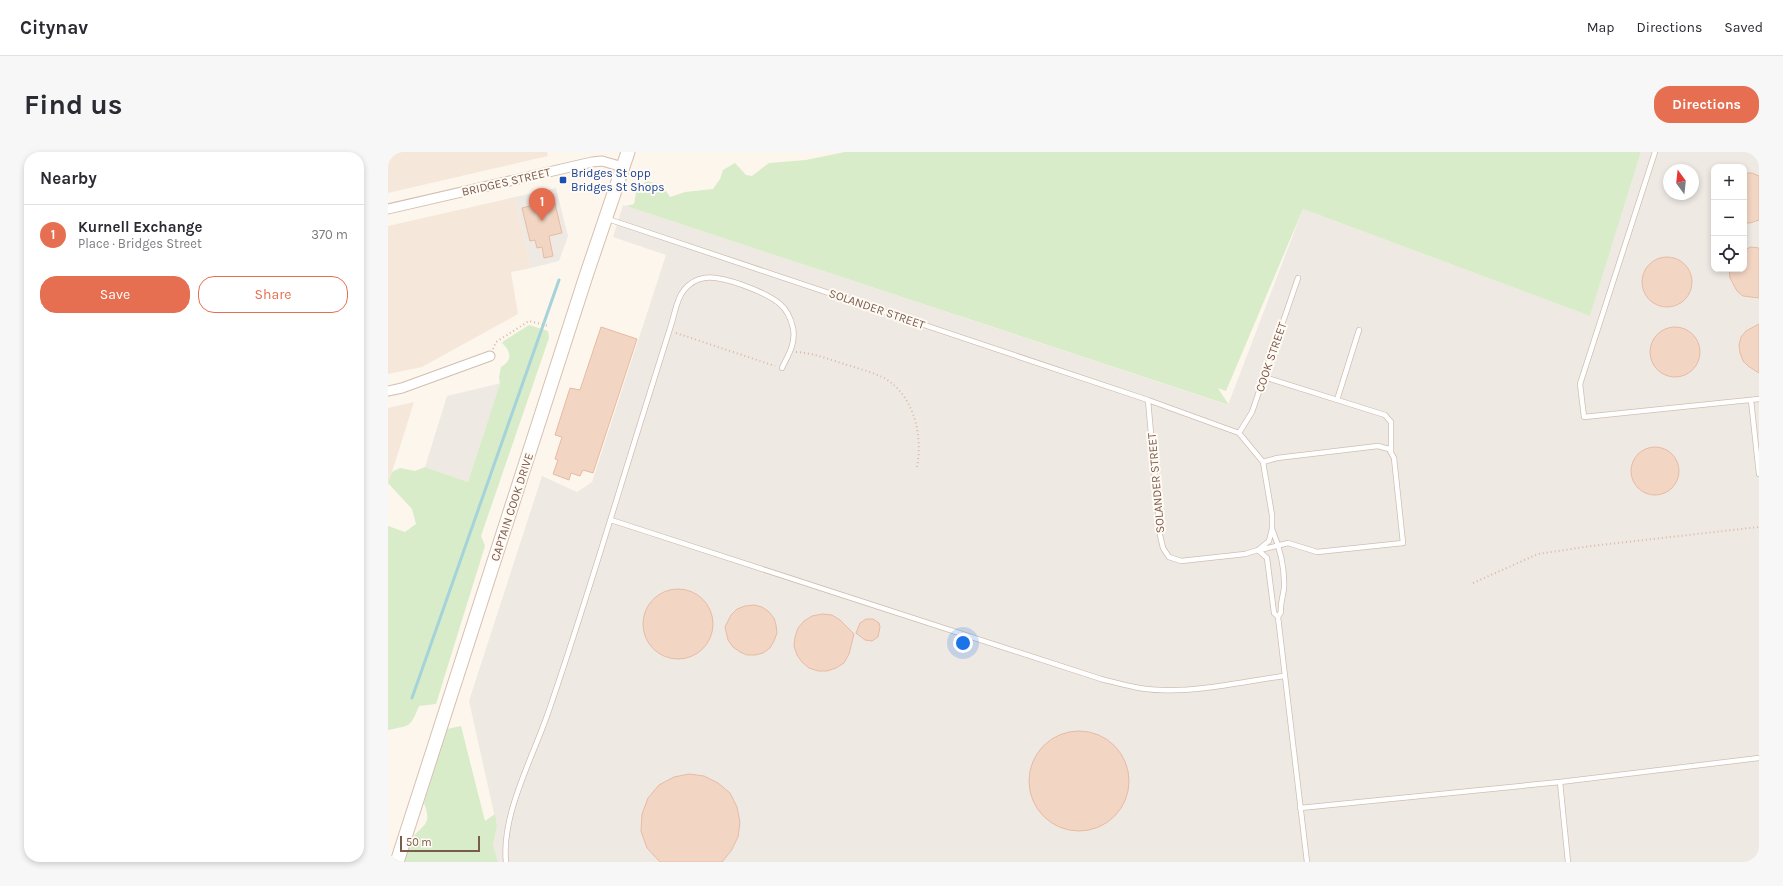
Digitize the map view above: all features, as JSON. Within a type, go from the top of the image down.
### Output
[{"type":"main road","name":"CAPTAIN COOK DRIVE","points":[[397,862],[628,152]]},
{"type":"street","name":"BRIDGES STREET","points":[[388,209],[592,162],[602,161],[623,167]]},
{"type":"street","points":[[388,391],[402,388],[490,356]]},
{"type":"lane","points":[[1655,152],[1580,384],[1584,417],[1759,399]]},
{"type":"lane","name":"SOLANDER STREET","points":[[606,218],[1148,400],[1239,433]]},
{"type":"lane","points":[[506,862],[505,852],[509,824],[524,775],[548,715],[611,520],[668,335],[684,290],[693,282],[703,278],[714,278],[749,288],[771,297],[782,305],[789,315],[793,329],[791,351],[782,368]]},
{"type":"lane","name":"COOK STREET","points":[[1239,433],[1252,412],[1298,278]]},
{"type":"lane","points":[[1336,400],[1359,330]]},
{"type":"lane","points":[[1264,377],[1386,415],[1391,422],[1391,453]]},
{"type":"lane","name":"SOLANDER STREET","points":[[1148,400],[1160,535],[1163,548],[1169,557],[1181,561],[1245,554],[1288,543],[1317,552],[1403,543],[1394,458],[1391,453]]},
{"type":"lane","points":[[1751,400],[1759,474]]},
{"type":"lane","points":[[1239,433],[1263,462],[1272,529],[1281,551],[1284,589],[1280,603],[1281,612],[1278,617],[1307,862]]},
{"type":"lane","points":[[1263,462],[1277,458],[1378,446],[1389,449],[1391,453]]},
{"type":"lane","points":[[611,520],[1101,679],[1122,684],[1144,689],[1177,690],[1284,676]]},
{"type":"lane","points":[[1272,529],[1269,541],[1258,550],[1268,558],[1274,613],[1278,617]]},
{"type":"lane","points":[[1300,808],[1560,782],[1759,758]]},
{"type":"lane","points":[[1560,782],[1568,862]]},
{"type":"path","points":[[490,356],[496,342],[529,321],[549,326]]},
{"type":"path","points":[[668,335],[674,333],[782,368]]},
{"type":"path","points":[[791,351],[808,352],[856,368],[883,378],[895,386],[902,394],[915,421],[920,454],[917,467]]},
{"type":"path","points":[[1473,583],[1538,554],[1591,546],[1759,528]]},
{"type":"shaded area","points":[[388,152],[547,152],[548,156],[388,193]]},
{"type":"shaded area","points":[[1641,152],[1759,152],[1759,862],[498,862],[493,845],[497,827],[469,701],[542,476],[577,492],[592,482],[666,255],[613,237],[623,205],[1228,405],[1303,209],[1590,316]]},
{"type":"shaded area","points":[[556,188],[568,236],[559,261],[531,268],[515,197]]},
{"type":"shaded area","points":[[515,197],[531,268],[511,272],[518,314],[422,367],[388,374],[388,226]]},
{"type":"shaded area","points":[[501,383],[468,482],[425,467],[447,396]]},
{"type":"shaded area","points":[[414,402],[392,472],[388,485],[388,408]]},
{"type":"green space","points":[[845,152],[1641,152],[1590,316],[1303,209],[1226,391],[1218,388],[1229,405],[626,206],[634,204],[637,187],[647,181],[662,185],[670,197],[685,192],[713,189],[720,179],[723,170],[735,163],[746,175],[752,176],[769,163],[806,160]]},
{"type":"green space","points":[[529,325],[548,331],[549,338],[481,536],[485,546],[436,704],[419,706],[414,718],[409,724],[388,730],[388,526],[405,532],[416,524],[412,509],[388,483],[392,472],[400,468],[415,471],[425,467],[468,482],[500,384],[499,377],[501,367],[505,365],[509,359],[508,350],[502,343]]},
{"type":"green space","points":[[461,726],[485,821],[495,814],[497,827],[493,845],[498,862],[404,862],[411,841],[426,822],[427,811],[424,803],[447,729]]},
{"type":"building","points":[[1747,173],[1752,173],[1759,176],[1759,220],[1747,223]]},
{"type":"building","points":[[554,200],[562,233],[549,236],[553,256],[544,258],[542,247],[537,248],[535,240],[530,241],[522,208]]},
{"type":"building","points":[[1751,247],[1759,248],[1759,298],[1743,296],[1737,291],[1730,278],[1729,272],[1747,272],[1747,249]]},
{"type":"building","points":[[1662,257],[1672,257],[1685,264],[1692,277],[1692,287],[1685,300],[1672,307],[1662,307],[1653,303],[1646,296],[1642,287],[1642,277],[1646,268],[1653,261]]},
{"type":"building","points":[[1759,324],[1759,373],[1743,361],[1739,345],[1741,337],[1746,331]]},
{"type":"building","points":[[601,327],[637,339],[593,473],[583,470],[580,476],[571,473],[569,480],[553,474],[558,460],[555,459],[562,437],[555,435],[570,388],[580,390]]},
{"type":"building","points":[[1670,327],[1680,327],[1693,334],[1700,347],[1700,357],[1693,370],[1680,377],[1670,377],[1661,373],[1654,366],[1650,357],[1650,347],[1654,338],[1661,331]]},
{"type":"building","points":[[1650,447],[1660,447],[1672,454],[1679,466],[1679,476],[1672,488],[1660,495],[1650,495],[1642,491],[1635,484],[1631,476],[1631,466],[1635,458],[1642,451]]},
{"type":"building","points":[[678,589],[691,592],[703,599],[710,611],[713,624],[710,637],[703,649],[691,656],[678,659],[665,656],[653,649],[646,637],[643,624],[646,611],[653,599],[665,592]]},
{"type":"building","points":[[754,605],[762,607],[774,618],[777,633],[770,648],[763,653],[747,655],[733,647],[728,640],[725,627],[731,615],[737,609]]},
{"type":"building","points":[[822,614],[832,615],[840,620],[854,634],[849,654],[844,663],[827,671],[818,671],[809,668],[797,655],[794,646],[798,628],[804,621],[812,616]]},
{"type":"building","points":[[866,619],[873,619],[879,623],[880,627],[878,637],[872,641],[865,640],[856,633],[860,623]]},
{"type":"building","points":[[1079,731],[1098,735],[1114,746],[1125,762],[1129,781],[1125,800],[1114,816],[1098,827],[1079,831],[1060,827],[1044,816],[1033,800],[1029,781],[1033,762],[1044,746],[1060,735]]},
{"type":"building","points":[[689,774],[704,776],[718,783],[730,793],[737,807],[740,822],[738,837],[731,851],[722,862],[660,862],[647,848],[641,831],[642,814],[648,798],[659,785],[674,777]]},
{"type":"waterway","points":[[412,698],[559,280]]},
{"type":"place","name":"Bridges St opp Bridges St Shops","points":[[563,180]]},
{"type":"place","name":"Kurnell Exchange","points":[[542,221]]}]
